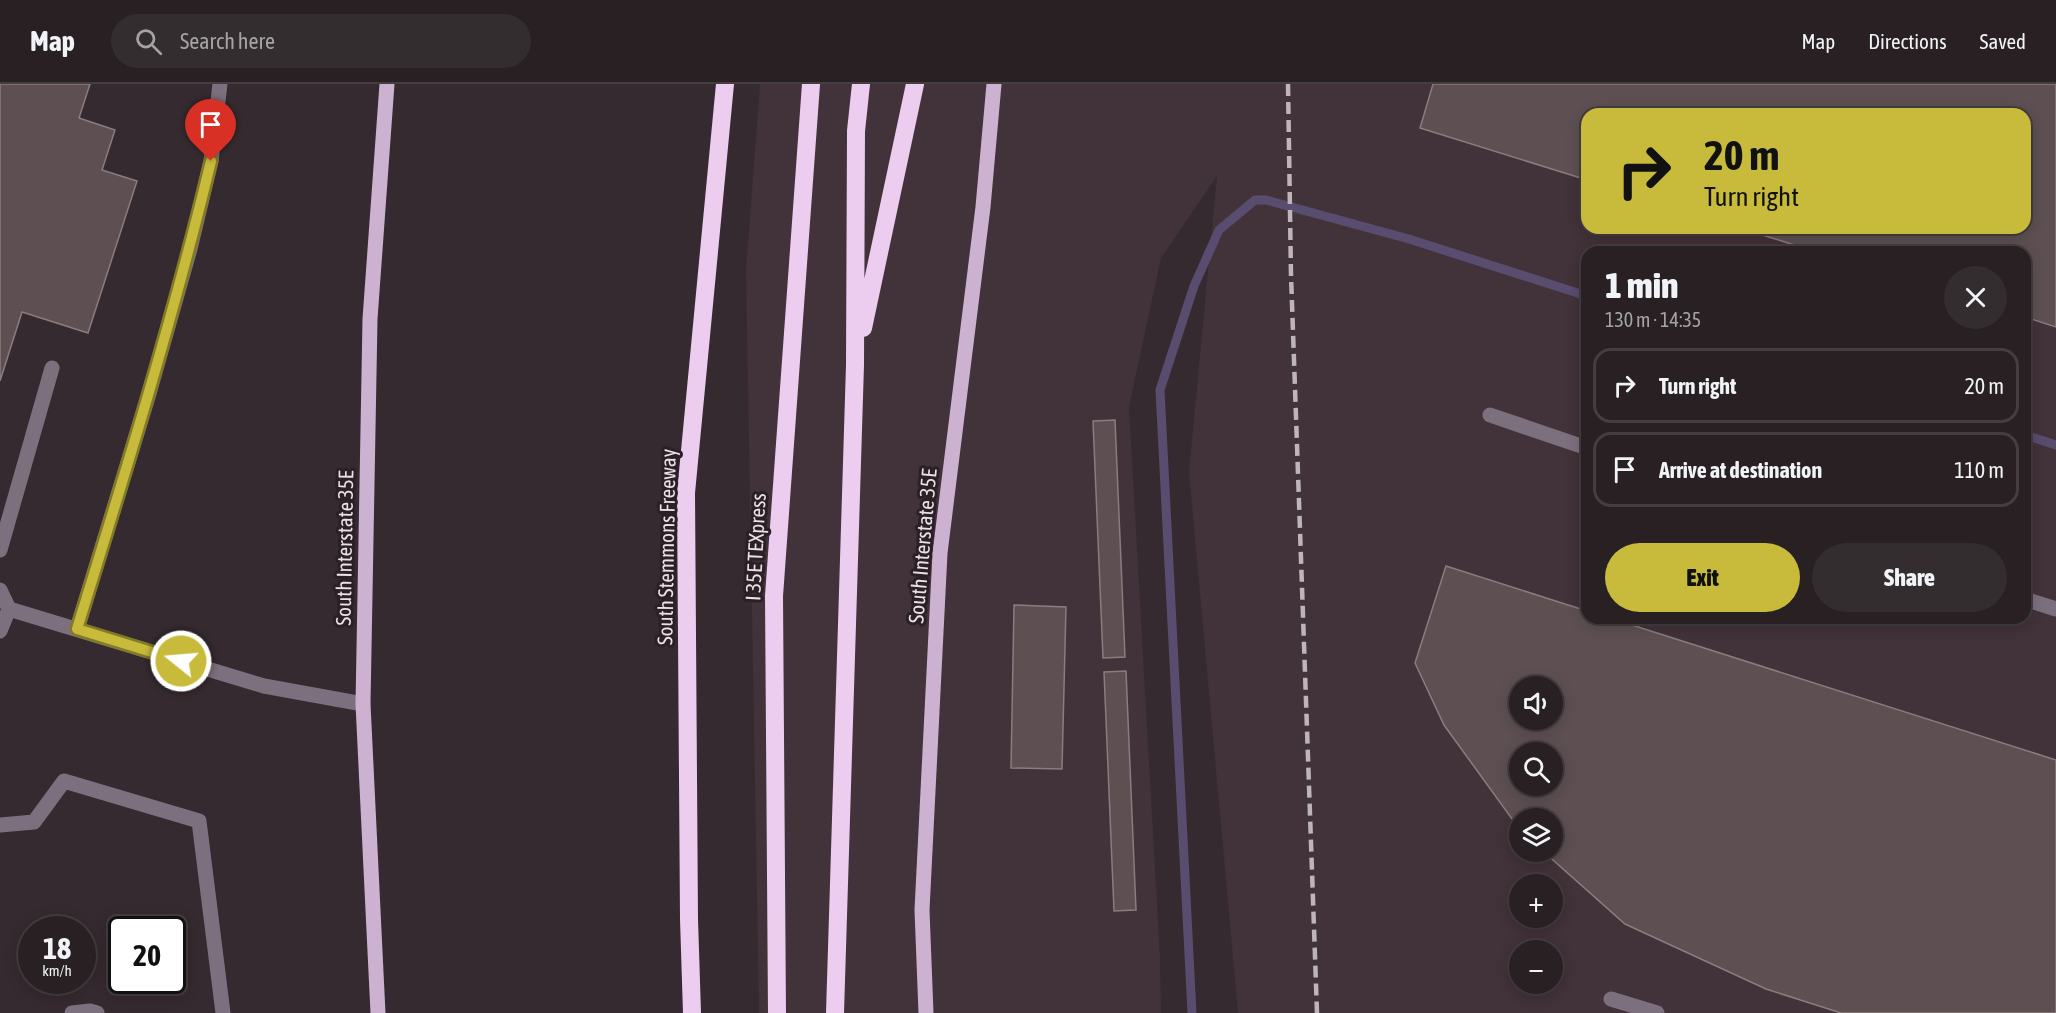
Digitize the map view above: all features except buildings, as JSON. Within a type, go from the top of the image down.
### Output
[{"type":"highway","name":"South Stemmons Freeway","points":[[692,1013],[686,493],[725,84]]},
{"type":"highway","name":"I 35E TEXpress","points":[[777,1013],[774,596],[811,84]]},
{"type":"highway","points":[[835,1013],[855,365],[856,131],[861,84]]},
{"type":"highway","points":[[855,365],[915,84]]},
{"type":"main road","name":"South Interstate 35E","points":[[378,1013],[363,704],[370,319],[387,84]]},
{"type":"main road","name":"South Interstate 35E","points":[[926,1013],[922,910],[940,553],[983,207],[994,84]]},
{"type":"lane","points":[[77,629],[148,397],[190,249],[211,161],[220,84]]},
{"type":"lane","points":[[0,550],[52,368]]},
{"type":"lane","points":[[1490,415],[1581,446]]},
{"type":"lane","points":[[0,590],[9,609],[0,631]]},
{"type":"lane","points":[[2031,600],[2056,609]]},
{"type":"lane","points":[[9,609],[264,686],[363,704]]},
{"type":"lane","points":[[0,825],[34,822],[64,781],[199,821],[222,1013]]},
{"type":"lane","points":[[1611,999],[1657,1013]]},
{"type":"lane","points":[[72,1013],[90,1011],[97,1013]]},
{"type":"shaded area","points":[[760,84],[2056,84],[2056,1013],[1238,1013],[1189,472],[1217,176],[1161,258],[1129,407],[1160,957],[1161,1013],[759,1013],[746,270]]},
{"type":"waterway","points":[[1192,1013],[1160,390],[1194,286],[1219,230],[1255,200],[1266,200],[1409,239],[1581,294]]},
{"type":"waterway","points":[[2031,437],[2056,445]]},
{"type":"railway","points":[[1288,84],[1291,275],[1317,1013]]},
{"type":"route","points":[[181,661],[77,629],[148,397],[190,249],[211,161]]}]
